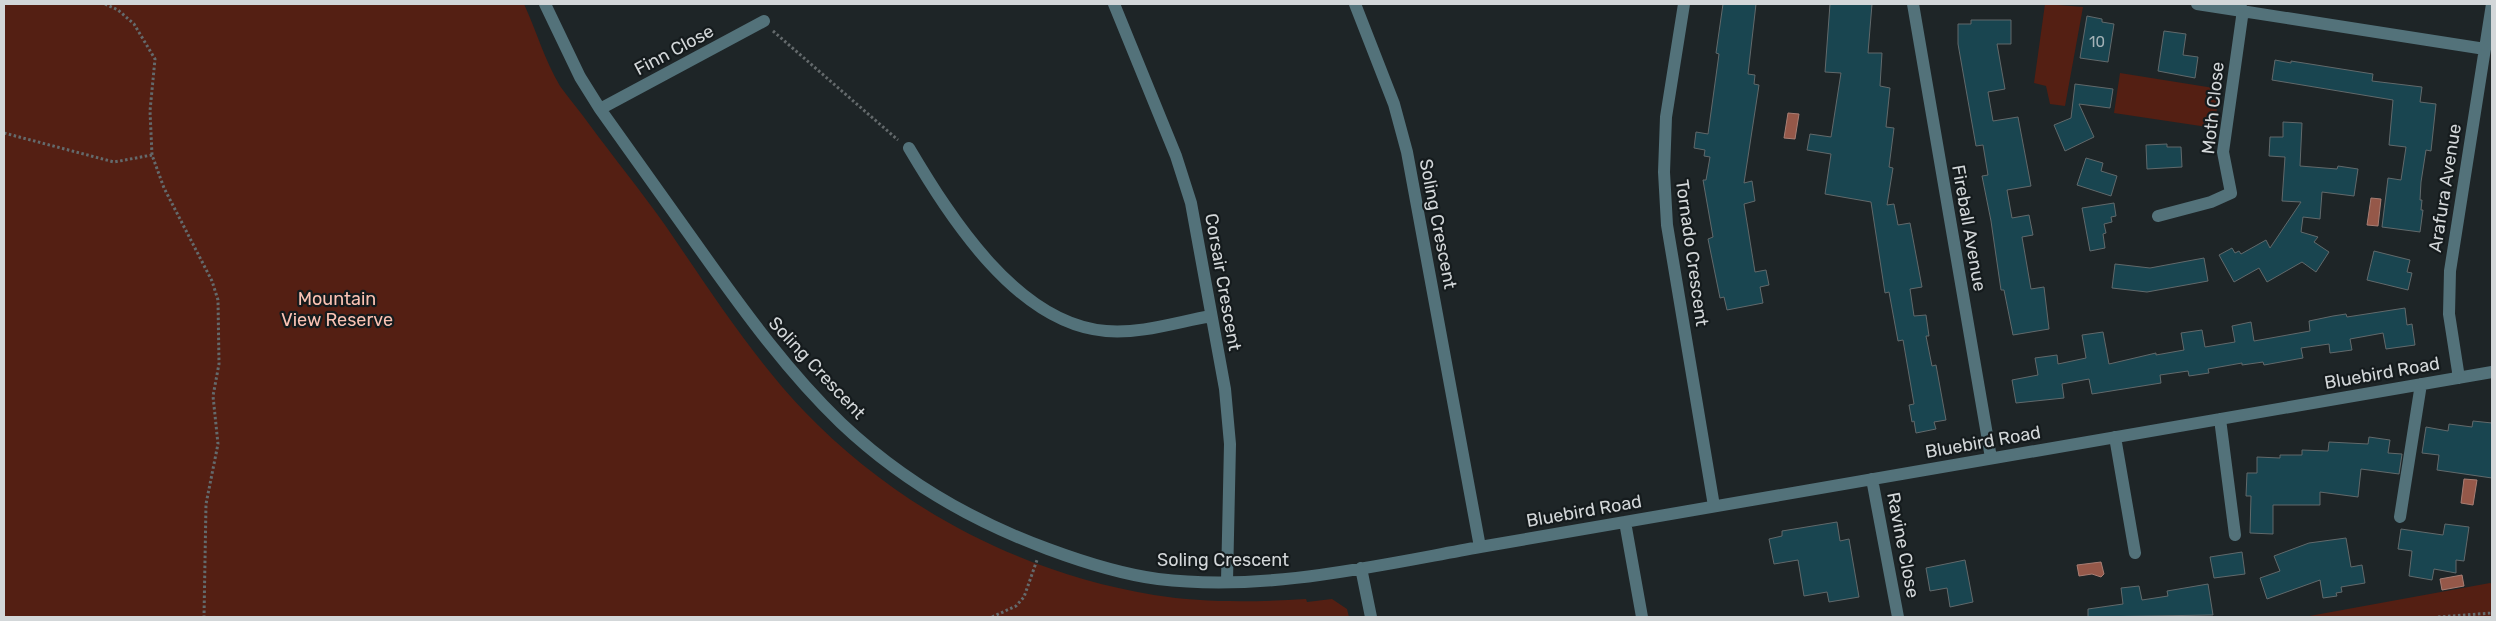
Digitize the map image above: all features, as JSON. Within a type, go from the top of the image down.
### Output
[{"type":"street","name":"Soling Crescent","points":[[545,4],[580,77],[600,109],[753,324],[842,424],[893,465],[937,496],[978,520],[1042,547],[1092,565],[1157,579],[1228,581],[1309,577],[1480,547],[1407,152],[1391,96],[1355,4]]},
{"type":"street","name":"Corsair Crescent","points":[[1114,4],[1185,181],[1191,203],[1225,389],[1230,444],[1228,581]]},
{"type":"street","name":"Tornado Crescent","points":[[1684,4],[1666,117],[1664,181],[1667,225],[1714,506]]},
{"type":"street","name":"Fireball Avenue","points":[[1913,4],[1991,458]]},
{"type":"street","points":[[2197,4],[2243,10],[2267,9],[2485,49]]},
{"type":"street","name":"Arafura Avenue","points":[[2459,378],[2449,314],[2450,271],[2492,4]]},
{"type":"street","name":"Moth Close","points":[[2158,216],[2211,202],[2231,193],[2224,165],[2223,144],[2243,10]]},
{"type":"street","name":"Finn Close","points":[[600,109],[764,21]]},
{"type":"street","points":[[909,148],[952,218],[979,251],[1028,297],[1056,316],[1087,328],[1116,332],[1133,331],[1211,316]]},
{"type":"street","name":"Bluebird Road","points":[[1480,547],[2492,372]]},
{"type":"street","points":[[2400,517],[2421,384]]},
{"type":"street","points":[[2220,419],[2235,535]]},
{"type":"street","points":[[2115,437],[2134,553]]},
{"type":"street","name":"Ravine Close","points":[[1872,479],[1898,617]]},
{"type":"street","points":[[1625,522],[1642,617]]},
{"type":"street","points":[[1361,568],[1371,617]]},
{"type":"path","points":[[105,4],[118,10],[134,24],[155,59],[150,111],[152,155],[174,209],[212,281],[219,308],[219,364],[213,396],[218,444],[206,504],[204,617]]},
{"type":"path","points":[[764,21],[788,46],[892,136],[909,148]]},
{"type":"path","points":[[4,132],[114,162],[152,155]]},
{"type":"path","points":[[992,617],[1016,606],[1024,597],[1042,547]]},
{"type":"path","points":[[2438,617],[2492,613]]},
{"type":"green space","name":"Mountain View Reserve","points":[[4,4],[524,4],[560,86],[656,212],[748,344],[804,411],[840,446],[879,478],[921,506],[964,531],[1009,553],[1056,571],[1105,585],[1173,598],[1230,601],[1306,599],[1307,602],[1332,599],[1347,609],[1349,617],[4,617]]},
{"type":"green space","points":[[2045,4],[2083,7],[2065,106],[2050,104],[2046,86],[2034,83]]},
{"type":"green space","points":[[2120,73],[2220,89],[2214,128],[2114,113]]},
{"type":"green space","points":[[2492,584],[2492,617],[2304,617]]},
{"type":"shaded area","points":[[1788,113],[1799,114],[1795,139],[1784,138]]},
{"type":"shaded area","points":[[2371,198],[2381,199],[2378,226],[2367,225]]},
{"type":"shaded area","points":[[2464,479],[2477,480],[2473,505],[2461,503]]},
{"type":"shaded area","points":[[2101,562],[2104,574],[2101,577],[2092,574],[2079,576],[2077,565]]},
{"type":"shaded area","points":[[2462,575],[2464,586],[2442,590],[2440,579]]},
{"type":"building","points":[[1723,4],[1756,4],[1748,74],[1755,75],[1754,84],[1759,85],[1744,183],[1752,181],[1755,201],[1744,204],[1755,272],[1766,270],[1769,285],[1760,287],[1763,303],[1727,310],[1724,297],[1720,298],[1708,239],[1713,237],[1703,180],[1706,180],[1710,157],[1704,156],[1705,150],[1694,148],[1696,132],[1708,134],[1719,54],[1716,53]]},
{"type":"building","points":[[1830,4],[1872,4],[1868,53],[1882,53],[1880,86],[1890,88],[1886,127],[1894,128],[1889,167],[1893,168],[1887,205],[1894,204],[1898,225],[1910,223],[1922,287],[1910,289],[1914,316],[1926,315],[1929,336],[1926,336],[1932,366],[1936,365],[1946,420],[1934,422],[1936,429],[1916,433],[1914,421],[1912,422],[1909,405],[1914,404],[1903,340],[1898,341],[1889,292],[1885,293],[1871,202],[1825,194],[1831,154],[1807,150],[1810,134],[1831,137],[1841,73],[1825,72]]},
{"type":"building","points":[[2087,16],[2114,24],[2108,62],[2080,58]]},
{"type":"building","points":[[1971,20],[2011,20],[2011,44],[1997,44],[2005,89],[1988,92],[1993,121],[2018,117],[2031,186],[2007,190],[2012,218],[2029,215],[2033,235],[2022,237],[2031,289],[2044,287],[2049,329],[2013,335],[2004,290],[2001,290],[1982,176],[1988,175],[1983,145],[1976,146],[1958,44],[1958,24],[1971,24]]},
{"type":"building","points":[[2164,31],[2186,34],[2183,55],[2198,57],[2195,78],[2158,71]]},
{"type":"building","points":[[2275,60],[2373,74],[2372,81],[2422,87],[2420,102],[2436,104],[2431,151],[2426,150],[2421,182],[2420,200],[2422,200],[2421,210],[2423,210],[2420,232],[2382,227],[2388,178],[2401,180],[2406,147],[2389,145],[2393,100],[2272,80]]},
{"type":"building","points":[[2075,84],[2113,89],[2110,108],[2079,104],[2094,137],[2065,151],[2054,125],[2071,118]]},
{"type":"building","points":[[2283,122],[2302,123],[2300,166],[2337,169],[2338,166],[2358,169],[2354,196],[2322,192],[2320,219],[2303,217],[2301,232],[2318,237],[2314,242],[2329,252],[2316,272],[2302,262],[2267,282],[2259,268],[2234,282],[2219,255],[2232,248],[2235,253],[2239,251],[2241,254],[2266,240],[2270,248],[2301,202],[2282,201],[2285,157],[2269,156],[2270,137],[2283,137]]},
{"type":"building","points":[[2167,144],[2167,147],[2181,147],[2182,167],[2147,169],[2146,145]]},
{"type":"building","points":[[2086,158],[2103,163],[2101,171],[2117,176],[2111,196],[2077,185]]},
{"type":"building","points":[[2114,203],[2116,216],[2111,217],[2112,222],[2104,224],[2106,233],[2103,234],[2105,248],[2090,251],[2082,208]]},
{"type":"building","points":[[2374,251],[2410,260],[2407,272],[2412,273],[2408,290],[2367,280]]},
{"type":"building","points":[[2204,258],[2208,281],[2147,292],[2112,288],[2115,264],[2150,268]]},
{"type":"building","points":[[2405,308],[2407,325],[2412,324],[2415,345],[2386,349],[2383,333],[2350,339],[2352,350],[2330,353],[2329,344],[2301,348],[2303,358],[2264,365],[2263,362],[2242,365],[2242,363],[2208,369],[2209,373],[2189,376],[2188,371],[2160,375],[2161,383],[2092,394],[2089,379],[2062,384],[2064,398],[2016,403],[2012,380],[2038,375],[2035,358],[2057,355],[2058,364],[2086,358],[2082,335],[2103,332],[2109,364],[2156,353],[2156,355],[2184,350],[2181,333],[2202,330],[2205,347],[2235,342],[2232,326],[2251,322],[2254,341],[2310,331],[2309,321],[2346,314],[2347,317]]},
{"type":"building","points":[[2473,421],[2492,423],[2492,478],[2437,470],[2439,455],[2422,453],[2426,427],[2448,431],[2449,424],[2472,427]]},
{"type":"building","points":[[2369,437],[2390,440],[2388,453],[2402,454],[2399,474],[2361,469],[2358,497],[2320,492],[2320,505],[2273,505],[2273,534],[2250,533],[2251,496],[2246,496],[2247,473],[2257,473],[2257,457],[2280,458],[2280,455],[2302,455],[2302,450],[2328,451],[2329,442],[2368,444]]},
{"type":"building","points":[[1837,522],[1840,541],[1849,539],[1859,597],[1829,602],[1827,592],[1804,596],[1798,560],[1774,564],[1769,539],[1782,536],[1782,531]]},
{"type":"building","points":[[2445,524],[2469,527],[2464,561],[2456,560],[2456,573],[2434,569],[2432,580],[2409,576],[2412,551],[2398,549],[2401,529],[2443,535]]},
{"type":"building","points":[[2346,538],[2351,567],[2362,565],[2365,583],[2341,587],[2342,592],[2336,593],[2337,596],[2323,598],[2320,580],[2267,599],[2260,578],[2280,571],[2274,556],[2309,543]]},
{"type":"building","points":[[2242,552],[2245,574],[2214,578],[2210,557]]},
{"type":"building","points":[[1965,560],[1973,602],[1950,607],[1947,588],[1930,591],[1926,568]]},
{"type":"building","points":[[2208,584],[2213,615],[2088,617],[2088,609],[2123,604],[2121,588],[2139,586],[2142,600],[2168,596],[2167,591]]}]
